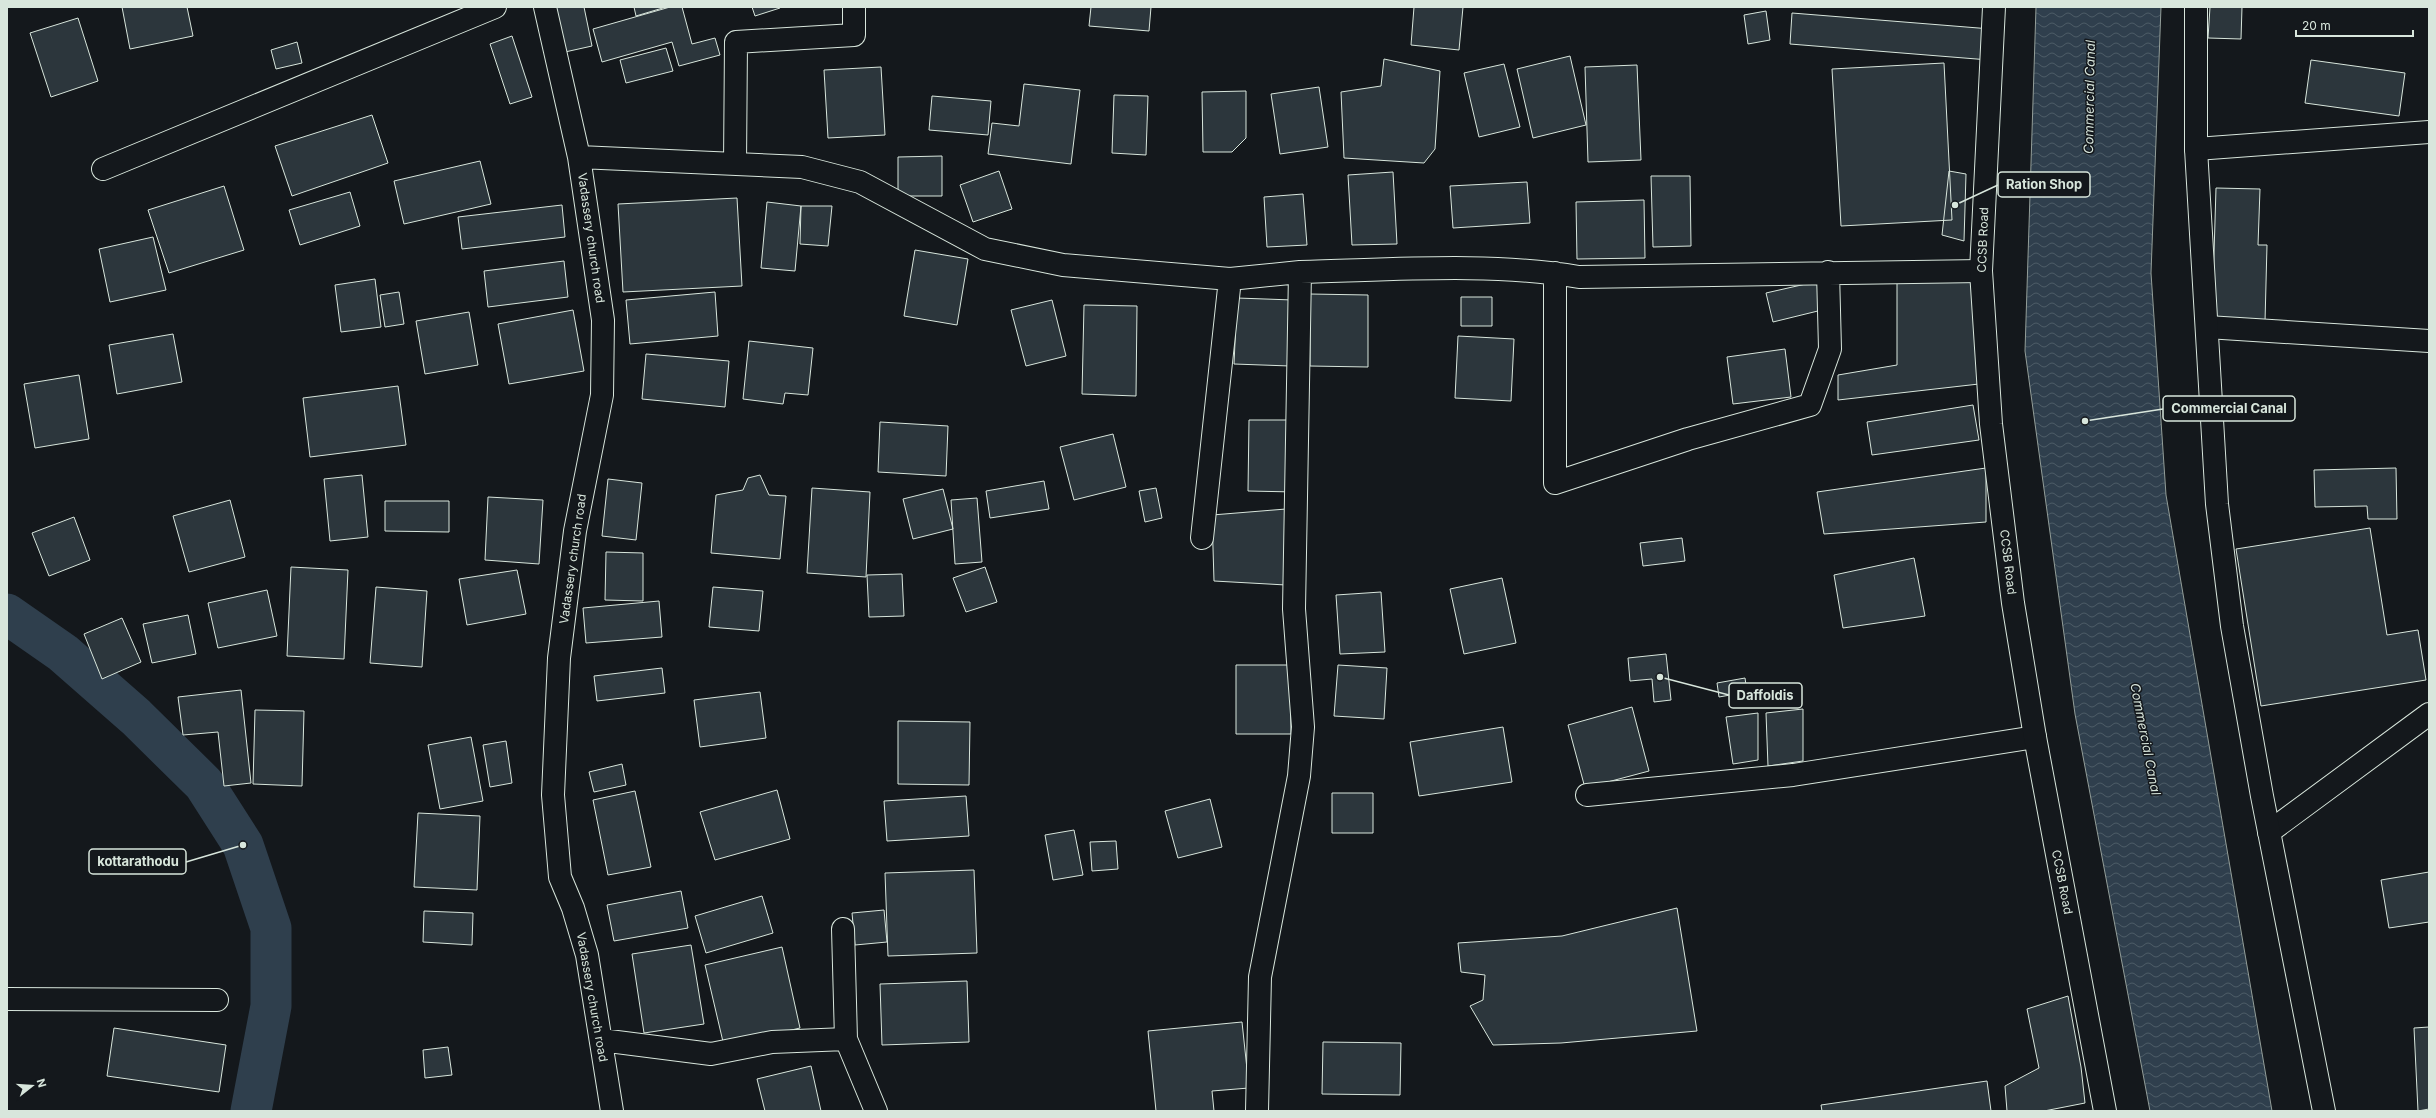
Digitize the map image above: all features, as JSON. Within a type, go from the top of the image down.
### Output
[{"type":"street","points":[[103,169],[495,7]]},
{"type":"street","name":"Vadassery church road","points":[[545,7],[579,157],[603,320],[602,395],[574,531],[561,643],[553,795],[560,877],[574,908],[587,955],[612,1111]]},
{"type":"street","points":[[735,164],[736,42],[854,35],[854,7]]},
{"type":"street","name":"CCSB Road","points":[[1994,7],[1981,271],[1991,424],[2013,603],[2035,737],[2105,1111]]},
{"type":"street","points":[[2196,7],[2196,149],[2217,504],[2231,618],[2269,832],[2324,1111]]},
{"type":"street","points":[[2196,149],[2429,132]]},
{"type":"street","points":[[579,157],[802,167],[860,182],[985,249],[1063,265],[1230,279],[1300,272],[1480,268],[1555,273],[1579,277],[1828,272],[1981,271]]},
{"type":"street","points":[[1257,1111],[1260,977],[1299,776],[1303,727],[1294,609],[1300,272]]},
{"type":"street","points":[[1555,273],[1555,483],[1688,439],[1810,405],[1830,349],[1828,272]]},
{"type":"street","points":[[1202,538],[1230,279]]},
{"type":"street","points":[[2207,327],[2429,341]]},
{"type":"street","points":[[2269,832],[2429,714]]},
{"type":"street","points":[[1587,795],[1793,775],[2035,737]]},
{"type":"street","points":[[842,929],[846,1039],[876,1111]]},
{"type":"street","points":[[7,999],[217,1000]]},
{"type":"street","points":[[600,1040],[711,1054],[772,1042],[846,1039]]},
{"type":"water","points":[[2036,7],[2161,7],[2151,273],[2166,495],[2272,1111],[2150,1111],[2075,714],[2025,351]]},
{"type":"building","points":[[122,7],[187,7],[193,36],[130,49]]},
{"type":"building","points":[[556,7],[584,7],[592,46],[565,52]]},
{"type":"building","points":[[634,7],[666,7],[636,16]]},
{"type":"building","points":[[670,7],[682,7],[692,44],[715,38],[720,55],[679,66],[672,42],[602,62],[593,29]]},
{"type":"building","points":[[752,7],[780,7],[780,8],[755,16]]},
{"type":"building","points":[[1091,7],[1151,7],[1149,31],[1089,26]]},
{"type":"building","points":[[1414,7],[1463,7],[1459,50],[1411,45]]},
{"type":"building","points":[[2210,7],[2242,7],[2241,39],[2208,38]]},
{"type":"building","points":[[1766,11],[1770,40],[1748,44],[1744,15]]},
{"type":"building","points":[[1792,13],[1991,29],[1989,60],[1790,44]]},
{"type":"building","points":[[78,18],[98,81],[51,97],[30,33]]},
{"type":"building","points":[[512,36],[532,97],[510,104],[490,44]]},
{"type":"building","points":[[297,42],[302,63],[276,69],[271,50]]},
{"type":"building","points":[[666,48],[673,71],[626,83],[620,60]]},
{"type":"building","points":[[1570,56],[1586,125],[1533,138],[1517,69]]},
{"type":"building","points":[[1384,59],[1440,71],[1435,149],[1424,163],[1344,158],[1341,92],[1381,86]]},
{"type":"building","points":[[2311,60],[2405,73],[2399,116],[2305,103]]},
{"type":"building","points":[[1944,63],[1952,220],[1841,226],[1832,69]]},
{"type":"building","points":[[1504,64],[1520,127],[1479,137],[1464,73]]},
{"type":"building","points":[[1637,65],[1641,160],[1588,162],[1585,67]]},
{"type":"building","points":[[881,67],[885,135],[828,138],[824,70]]},
{"type":"building","points":[[1024,84],[1080,90],[1071,164],[988,154],[992,123],[1019,126]]},
{"type":"building","points":[[1319,87],[1328,147],[1280,154],[1271,94]]},
{"type":"building","points":[[1246,91],[1246,138],[1232,152],[1203,152],[1202,92]]},
{"type":"building","points":[[1114,95],[1148,96],[1146,155],[1112,153]]},
{"type":"building","points":[[932,96],[991,101],[988,135],[929,130]]},
{"type":"building","points":[[372,115],[388,163],[292,196],[275,146]]},
{"type":"building","points":[[942,156],[942,196],[898,196],[898,157]]},
{"type":"building","points":[[480,161],[491,204],[404,224],[394,181]]},
{"type":"building","points":[[999,171],[1012,209],[973,222],[960,185]]},
{"type":"building","points":[[1949,171],[1966,174],[1964,241],[1942,235]]},
{"type":"building","points":[[1393,172],[1397,244],[1352,245],[1348,175]]},
{"type":"building","points":[[1651,176],[1690,176],[1691,246],[1653,247]]},
{"type":"building","points":[[1527,182],[1530,223],[1453,228],[1450,186]]},
{"type":"building","points":[[224,186],[244,250],[169,273],[148,210]]},
{"type":"building","points":[[2216,188],[2260,189],[2258,245],[2267,245],[2265,322],[2212,320]]},
{"type":"building","points":[[350,192],[360,226],[300,245],[289,210]]},
{"type":"building","points":[[1303,194],[1307,245],[1267,247],[1264,197]]},
{"type":"building","points":[[737,198],[742,286],[623,292],[618,204]]},
{"type":"building","points":[[1644,200],[1645,258],[1577,259],[1576,202]]},
{"type":"building","points":[[767,202],[801,206],[795,271],[761,268]]},
{"type":"building","points":[[562,205],[565,237],[462,249],[458,217]]},
{"type":"building","points":[[801,206],[832,206],[828,246],[800,244]]},
{"type":"building","points":[[153,237],[166,290],[110,302],[99,249]]},
{"type":"building","points":[[915,250],[968,259],[957,325],[904,316]]},
{"type":"building","points":[[564,261],[568,297],[488,307],[484,271]]},
{"type":"building","points":[[1978,274],[1979,384],[1838,400],[1838,375],[1897,365],[1897,279]]},
{"type":"building","points":[[375,279],[381,327],[341,332],[335,285]]},
{"type":"building","points":[[1819,281],[1826,309],[1773,322],[1766,293]]},
{"type":"building","points":[[399,292],[404,324],[385,327],[380,295]]},
{"type":"building","points":[[715,292],[718,336],[630,344],[626,300]]},
{"type":"building","points":[[1310,294],[1368,295],[1368,367],[1310,366]]},
{"type":"building","points":[[1461,297],[1492,297],[1492,326],[1461,326]]},
{"type":"building","points":[[1237,298],[1293,300],[1290,366],[1234,364]]},
{"type":"building","points":[[1052,300],[1066,356],[1026,366],[1011,310]]},
{"type":"building","points":[[1084,305],[1137,306],[1136,396],[1082,394]]},
{"type":"building","points":[[573,310],[584,371],[509,384],[498,324]]},
{"type":"building","points":[[469,312],[478,365],[425,374],[416,321]]},
{"type":"building","points":[[173,334],[182,382],[117,394],[109,345]]},
{"type":"building","points":[[1458,336],[1514,339],[1511,401],[1455,398]]},
{"type":"building","points":[[749,341],[813,348],[808,395],[785,393],[783,404],[743,399]]},
{"type":"building","points":[[1785,349],[1791,397],[1733,404],[1727,357]]},
{"type":"building","points":[[646,354],[729,361],[725,407],[642,399]]},
{"type":"building","points":[[79,375],[89,439],[35,448],[24,384]]},
{"type":"building","points":[[398,386],[406,445],[310,457],[303,398]]},
{"type":"building","points":[[1973,405],[1979,440],[1872,455],[1867,422]]},
{"type":"building","points":[[1249,420],[1295,420],[1295,492],[1248,491]]},
{"type":"building","points":[[880,422],[948,426],[946,476],[878,472]]},
{"type":"building","points":[[1113,434],[1126,487],[1074,500],[1060,447]]},
{"type":"building","points":[[1986,468],[1986,522],[1824,534],[1817,492]]},
{"type":"building","points":[[2396,468],[2397,519],[2368,519],[2367,506],[2315,507],[2314,470]]},
{"type":"building","points":[[362,475],[368,537],[330,541],[324,479]]},
{"type":"building","points":[[760,475],[769,495],[786,496],[780,559],[711,553],[716,495],[743,490],[748,478]]},
{"type":"building","points":[[608,479],[642,483],[636,540],[602,536]]},
{"type":"building","points":[[1044,481],[1049,509],[990,518],[986,491]]},
{"type":"building","points":[[812,488],[870,492],[866,577],[807,573]]},
{"type":"building","points":[[1156,488],[1162,518],[1145,522],[1139,491]]},
{"type":"building","points":[[943,489],[953,529],[913,539],[903,499]]},
{"type":"building","points":[[488,497],[543,500],[539,564],[485,560]]},
{"type":"building","points":[[977,498],[982,562],[955,564],[951,500]]},
{"type":"building","points":[[230,500],[245,557],[189,572],[173,516]]},
{"type":"building","points":[[385,501],[449,501],[449,532],[385,531]]},
{"type":"building","points":[[1286,509],[1286,585],[1214,581],[1212,515]]},
{"type":"building","points":[[74,517],[90,560],[49,576],[32,533]]},
{"type":"building","points":[[2370,528],[2387,635],[2418,630],[2426,680],[2261,706],[2236,549]]},
{"type":"building","points":[[1682,538],[1685,561],[1643,566],[1640,543]]},
{"type":"building","points":[[606,552],[643,553],[643,601],[605,600]]},
{"type":"building","points":[[1914,558],[1925,616],[1843,628],[1834,575]]},
{"type":"building","points":[[291,567],[348,570],[344,659],[287,656]]},
{"type":"building","points":[[985,567],[997,602],[966,612],[953,578]]},
{"type":"building","points":[[517,570],[526,614],[467,625],[459,579]]},
{"type":"building","points":[[902,574],[904,616],[869,617],[867,575]]},
{"type":"building","points":[[1502,578],[1516,643],[1464,654],[1450,589]]},
{"type":"building","points":[[376,587],[427,591],[422,667],[370,663]]},
{"type":"building","points":[[713,587],[763,591],[759,631],[709,627]]},
{"type":"building","points":[[267,590],[277,636],[218,648],[208,603]]},
{"type":"building","points":[[1381,592],[1385,652],[1340,654],[1336,595]]},
{"type":"building","points":[[659,601],[662,637],[586,643],[583,608]]},
{"type":"building","points":[[188,615],[196,654],[152,663],[143,624]]},
{"type":"building","points":[[122,618],[141,662],[102,679],[84,634]]},
{"type":"building","points":[[1666,654],[1671,700],[1654,702],[1652,679],[1630,681],[1628,658]]},
{"type":"building","points":[[1236,665],[1290,665],[1291,734],[1236,734]]},
{"type":"building","points":[[1338,665],[1387,668],[1384,719],[1334,716]]},
{"type":"building","points":[[662,668],[665,693],[597,701],[594,676]]},
{"type":"building","points":[[1745,678],[1747,692],[1719,697],[1717,683]]},
{"type":"building","points":[[241,690],[251,783],[224,786],[218,732],[183,735],[178,697]]},
{"type":"building","points":[[760,692],[766,738],[700,747],[694,700]]},
{"type":"building","points":[[1632,707],[1649,771],[1585,788],[1568,725]]},
{"type":"building","points":[[1803,709],[1803,761],[1768,766],[1766,713]]},
{"type":"building","points":[[255,710],[304,711],[302,786],[253,784]]},
{"type":"building","points":[[1758,713],[1758,760],[1733,764],[1726,717]]},
{"type":"building","points":[[898,721],[970,722],[969,785],[898,784]]},
{"type":"building","points":[[1503,727],[1512,782],[1419,796],[1410,742]]},
{"type":"building","points":[[471,737],[483,801],[440,809],[428,745]]},
{"type":"building","points":[[506,741],[512,783],[490,787],[483,745]]},
{"type":"building","points":[[622,764],[626,785],[594,792],[589,772]]},
{"type":"building","points":[[777,790],[790,839],[715,860],[700,812]]},
{"type":"building","points":[[635,791],[651,867],[608,875],[593,800]]},
{"type":"building","points":[[1332,793],[1373,793],[1373,833],[1332,833]]},
{"type":"building","points":[[966,796],[969,836],[887,841],[884,801]]},
{"type":"building","points":[[1210,799],[1222,847],[1178,858],[1165,811]]},
{"type":"building","points":[[418,813],[480,816],[477,890],[414,887]]},
{"type":"building","points":[[1074,830],[1083,875],[1053,880],[1045,835]]},
{"type":"building","points":[[1116,841],[1118,869],[1092,871],[1090,842]]},
{"type":"building","points":[[974,870],[977,953],[888,956],[885,873]]},
{"type":"building","points":[[2429,872],[2429,922],[2389,928],[2381,880]]},
{"type":"building","points":[[681,891],[688,928],[614,941],[607,905]]},
{"type":"building","points":[[762,896],[773,933],[706,953],[695,916]]},
{"type":"building","points":[[1677,908],[1697,1031],[1561,1043],[1493,1045],[1470,1006],[1483,1000],[1485,975],[1461,972],[1458,943],[1562,936]]},
{"type":"building","points":[[884,910],[887,942],[855,945],[852,913]]},
{"type":"building","points":[[424,911],[473,913],[472,945],[423,942]]},
{"type":"building","points":[[691,945],[704,1024],[644,1033],[632,954]]},
{"type":"building","points":[[782,947],[800,1028],[724,1046],[705,965]]},
{"type":"building","points":[[967,981],[969,1042],[882,1045],[880,984]]},
{"type":"building","points":[[2068,996],[2081,1067],[2085,1103],[2044,1111],[2007,1111],[2005,1086],[2039,1068],[2027,1009]]},
{"type":"building","points":[[1242,1022],[1249,1088],[1212,1091],[1214,1111],[1156,1111],[1148,1031]]},
{"type":"building","points":[[2429,1027],[2429,1109],[2418,1111],[2414,1028]]},
{"type":"building","points":[[114,1028],[226,1045],[219,1092],[107,1076]]},
{"type":"building","points":[[1323,1042],[1401,1043],[1400,1095],[1322,1094]]},
{"type":"building","points":[[448,1047],[452,1075],[425,1078],[423,1050]]},
{"type":"building","points":[[811,1066],[821,1111],[765,1111],[757,1079]]},
{"type":"building","points":[[1987,1081],[1991,1111],[1822,1111],[1821,1105]]},
{"type":"waterway","points":[[7,614],[63,653],[136,717],[204,784],[243,845],[271,928],[271,1006],[251,1111]]},
{"type":"place","name":"Ration Shop","points":[[1955,205]]},
{"type":"place","name":"Commercial Canal","points":[[2085,421]]},
{"type":"place","name":"Daffoldis","points":[[1660,677]]},
{"type":"place","name":"kottarathodu","points":[[243,845]]}]
